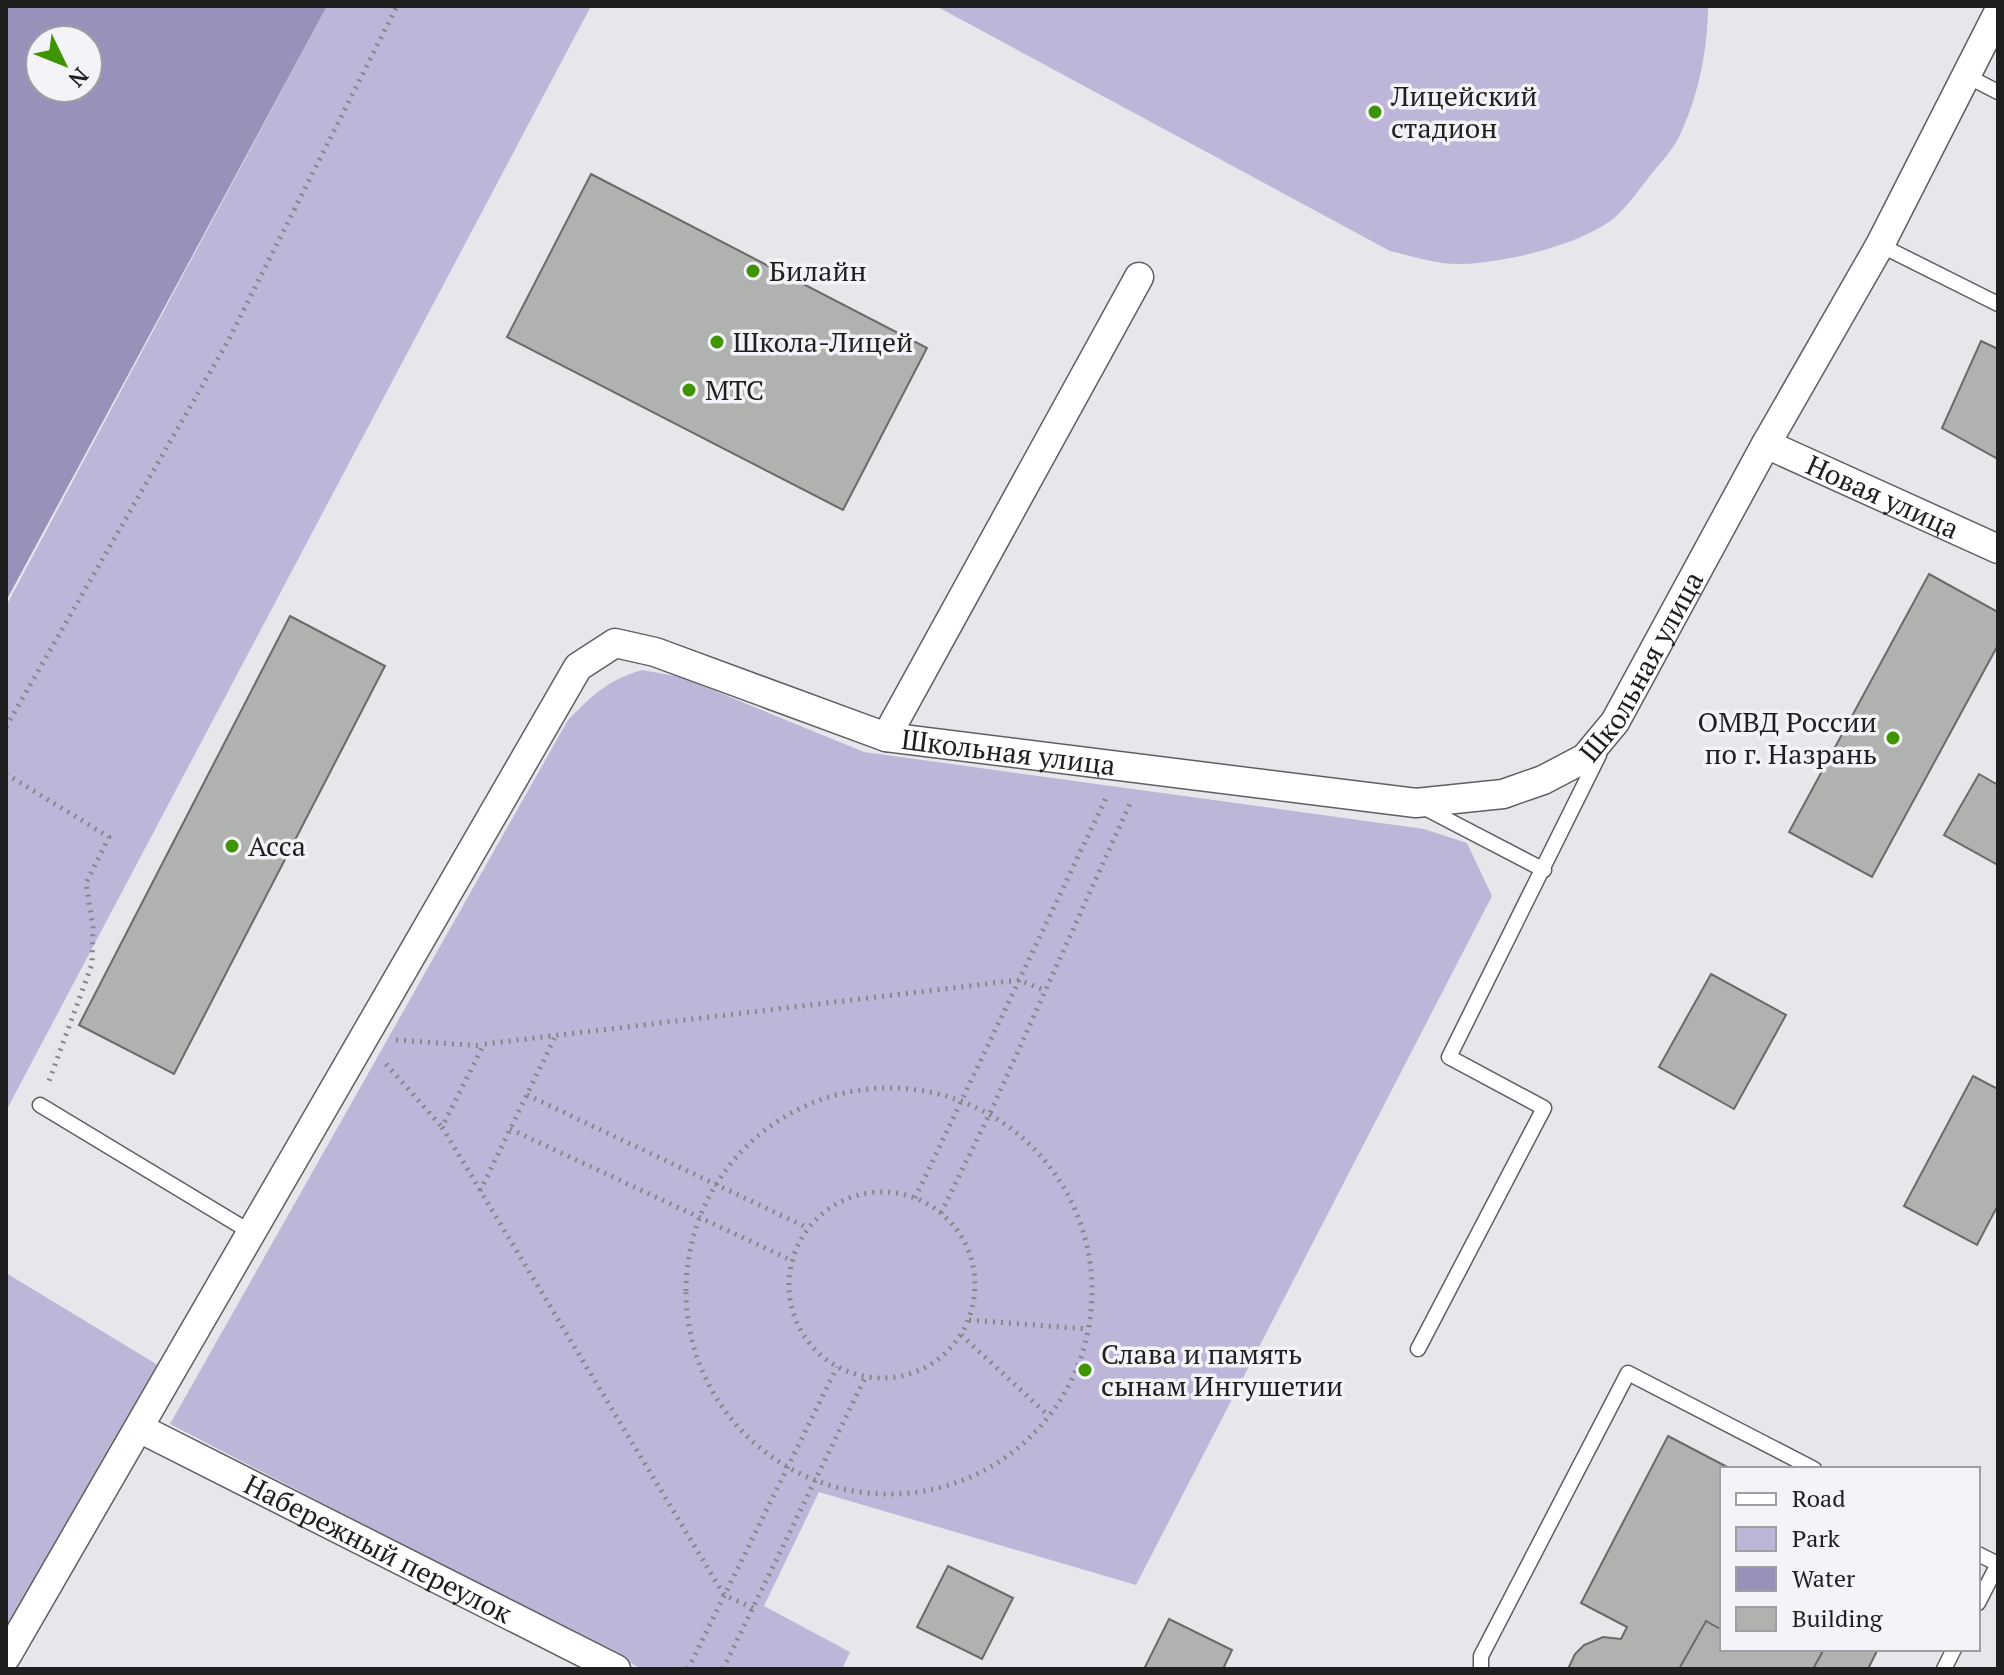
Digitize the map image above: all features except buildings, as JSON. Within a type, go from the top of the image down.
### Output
[{"type":"street","name":"Школьная улица","points":[[364,1038],[578,667],[615,643],[655,652],[886,737],[1416,803],[1503,794],[1543,780],[1585,758],[1615,722],[1766,444],[1880,245],[1998,13]]},
{"type":"street","points":[[886,737],[1139,277]]},
{"type":"street","name":"Новая улица","points":[[1766,444],[1998,549]]},
{"type":"street","points":[[6,1657],[364,1038]]},
{"type":"street","name":"Набережный переулок","points":[[139,1428],[616,1669]]},
{"type":"lane","points":[[1967,76],[1998,92]]},
{"type":"lane","points":[[1880,245],[1998,304]]},
{"type":"lane","points":[[1418,1349],[1544,1108],[1449,1057],[1615,722]]},
{"type":"lane","points":[[1416,803],[1544,870]]},
{"type":"lane","points":[[40,1105],[252,1233]]},
{"type":"lane","points":[[1481,1669],[1481,1656],[1628,1373],[1810,1467]]},
{"type":"lane","points":[[1980,1555],[1998,1564],[1980,1599]]},
{"type":"lane","points":[[1944,1669],[1953,1651]]},
{"type":"path","points":[[6,727],[228,341],[397,6]]},
{"type":"path","points":[[915,1198],[1019,980],[1133,768]]},
{"type":"path","points":[[941,1213],[1046,991],[1133,768]]},
{"type":"path","points":[[6,774],[109,837],[86,883],[93,928],[92,964],[40,1105]]},
{"type":"path","points":[[364,1038],[483,1046],[1019,980],[1046,991]]},
{"type":"path","points":[[480,1191],[556,1036]]},
{"type":"path","points":[[364,1038],[442,1127],[724,1595],[753,1608]]},
{"type":"path","points":[[442,1127],[483,1046]]},
{"type":"path","points":[[893,1087],[963,1100],[990,1113],[1043,1156],[1079,1214],[1094,1280],[1086,1347],[1056,1409],[1009,1457],[948,1487],[880,1496],[814,1482],[787,1469],[741,1433],[708,1386],[689,1331],[686,1274],[699,1217],[715,1184],[762,1132],[824,1098],[893,1087]]},
{"type":"path","points":[[527,1095],[808,1228]]},
{"type":"path","points":[[510,1129],[793,1261]]},
{"type":"path","points":[[893,1192],[915,1198],[941,1213],[965,1241],[975,1269],[975,1299],[961,1335],[947,1353],[920,1372],[889,1379],[865,1378],[828,1363],[806,1340],[792,1312],[788,1280],[796,1248],[808,1228],[835,1204],[863,1193],[893,1192]]},
{"type":"path","points":[[969,1320],[1088,1329]]},
{"type":"path","points":[[961,1335],[1049,1416]]},
{"type":"path","points":[[688,1669],[837,1367]]},
{"type":"path","points":[[723,1669],[865,1378]]},
{"type":"green space","points":[[327,6],[591,6],[6,1111],[6,606]]},
{"type":"green space","points":[[936,6],[1708,6],[1701,73],[1686,122],[1672,149],[1624,208],[1594,231],[1558,246],[1498,260],[1453,264],[1390,251]]},
{"type":"green space","points":[[642,670],[681,677],[864,752],[1424,829],[1467,843],[1492,896],[1136,1585],[819,1492],[764,1606],[850,1652],[842,1669],[642,1669],[170,1424],[568,720],[601,689]]},
{"type":"green space","points":[[6,1273],[171,1373],[6,1657]]},
{"type":"water","points":[[6,6],[327,6],[6,601]]},
{"type":"place","name":"Лицейский стадион","points":[[1375,112]]},
{"type":"place","name":"Билайн","points":[[753,271]]},
{"type":"place","name":"Школа-Лицей","points":[[717,342]]},
{"type":"place","name":"МТС","points":[[689,390]]},
{"type":"place","name":"ОМВД России по г. Назрань","points":[[1893,738]]},
{"type":"place","name":"Асса","points":[[232,846]]},
{"type":"place","name":"Слава и память сынам Ингушетии","points":[[1085,1370]]}]
